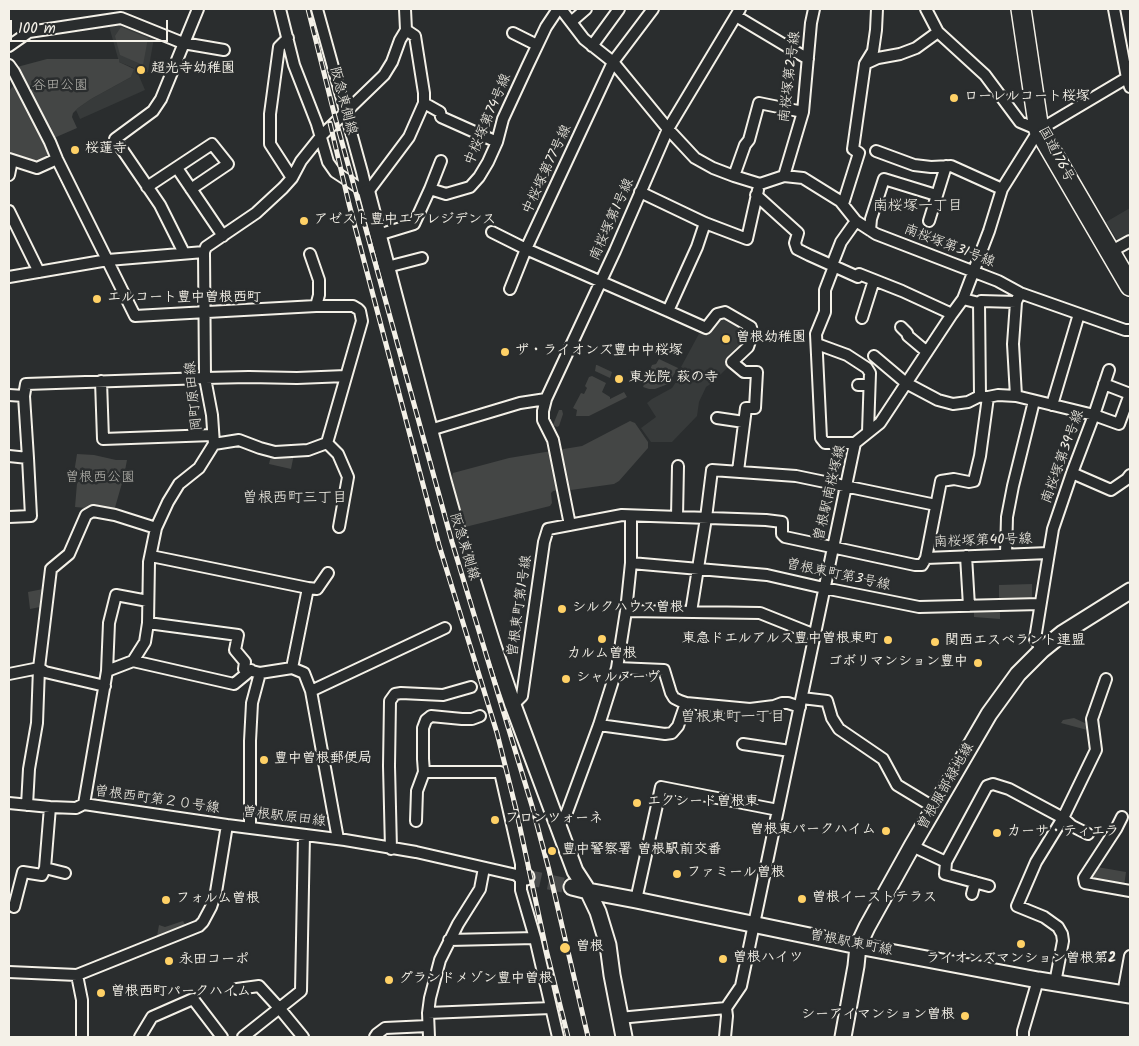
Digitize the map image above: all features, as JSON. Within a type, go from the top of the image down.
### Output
[{"type":"highway","name":"国道176号","points":[[1021,9],[1039,130],[1130,286]]},
{"type":"street","points":[[184,253],[160,205],[115,139],[153,111],[162,99],[198,9]]},
{"type":"street","points":[[280,9],[294,65],[321,136],[328,162],[335,172],[367,193],[409,137],[424,103],[415,36],[406,30]]},
{"type":"street","name":"阪急東側線","points":[[317,9],[459,538],[513,705],[575,871],[588,892]]},
{"type":"street","points":[[9,278],[108,260],[204,252],[206,248],[256,213],[283,188],[321,136],[384,75],[406,30],[405,9]]},
{"type":"street","points":[[560,9],[584,40],[613,62],[668,129],[695,158],[713,168],[760,184],[784,176]]},
{"type":"street","name":"中桜塚第74号線","points":[[430,189],[446,194],[470,187],[488,162],[504,119],[537,45],[546,27],[560,9]]},
{"type":"street","points":[[571,22],[586,9]]},
{"type":"street","points":[[592,46],[619,9]]},
{"type":"street","name":"中桜塚第77号線","points":[[510,289],[526,249],[613,62],[653,9]]},
{"type":"street","name":"南桜塚第2号線","points":[[784,176],[803,112],[814,9]]},
{"type":"street","points":[[842,204],[859,153],[853,149],[865,64],[873,51],[877,9]]},
{"type":"street","points":[[926,9],[938,32],[985,75],[1020,122],[1039,130]]},
{"type":"street","points":[[1114,9],[1129,80]]},
{"type":"street","points":[[738,12],[808,59]]},
{"type":"street","name":"南桜塚第1号線","points":[[570,524],[553,440],[543,420],[546,399],[615,252],[668,129],[738,12]]},
{"type":"street","points":[[9,46],[29,32],[121,18],[183,43],[224,50]]},
{"type":"street","points":[[865,64],[878,58],[900,54],[916,48],[938,32]]},
{"type":"street","points":[[513,33],[537,45]]},
{"type":"street","points":[[288,38],[279,47],[270,114],[270,144],[292,178]]},
{"type":"street","points":[[9,65],[50,142],[135,316],[316,306],[353,306],[360,311],[362,320],[326,443]]},
{"type":"street","name":"曽根駅南桜塚線","points":[[726,1008],[741,986],[855,444],[880,423],[963,299],[989,231],[1002,189],[1039,130],[1129,80]]},
{"type":"street","points":[[424,103],[440,112],[441,117],[497,142]]},
{"type":"street","points":[[734,176],[745,145],[749,140],[758,103],[803,112]]},
{"type":"street","points":[[147,187],[212,144],[228,164],[191,189]]},
{"type":"street","points":[[876,150],[914,165],[931,167],[951,166],[1002,189]]},
{"type":"street","points":[[9,175],[10,159],[37,168],[57,159]]},
{"type":"street","points":[[378,235],[414,224],[440,162]]},
{"type":"street","points":[[929,221],[946,166]]},
{"type":"street","points":[[177,168],[223,236]]},
{"type":"street","name":"南桜塚第31号線","points":[[784,176],[803,178],[840,201],[856,221],[876,234],[998,280],[1018,297],[1130,330]]},
{"type":"street","points":[[870,230],[871,219],[884,179],[936,195]]},
{"type":"street","points":[[640,192],[705,223],[747,239],[760,184]]},
{"type":"street","points":[[756,195],[798,233],[795,243],[797,249],[952,314]]},
{"type":"street","points":[[9,210],[38,272]]},
{"type":"street","points":[[855,444],[825,443],[820,438],[816,334],[825,312],[826,290],[833,269],[832,265],[841,242],[856,221]]},
{"type":"street","points":[[668,311],[697,248],[705,223]]},
{"type":"street","points":[[492,232],[526,249],[706,328],[717,314],[725,312],[751,327],[752,335],[748,347],[732,362],[744,372],[757,372],[755,408],[746,408],[738,471]]},
{"type":"street","points":[[1110,252],[1130,241]]},
{"type":"street","name":"岡町原田線","points":[[134,661],[145,642],[148,623],[149,562],[156,528],[179,484],[199,468],[214,440],[212,415],[205,378],[204,252]]},
{"type":"street","points":[[310,254],[319,280],[320,295],[316,306]]},
{"type":"street","points":[[387,267],[422,258]]},
{"type":"street","points":[[862,318],[874,280]]},
{"type":"street","points":[[963,299],[979,303],[981,301],[1018,297],[1013,344],[1016,396]]},
{"type":"street","points":[[926,558],[941,481],[954,479],[974,481],[980,456],[984,397],[979,303]]},
{"type":"street","points":[[1052,405],[1079,314]]},
{"type":"street","points":[[901,327],[926,352]]},
{"type":"street","points":[[816,344],[847,355],[867,368],[870,374],[868,432]]},
{"type":"street","points":[[874,356],[906,383],[938,400],[953,404],[998,395],[1016,396],[1094,415],[1119,424],[1130,394],[1104,384]]},
{"type":"street","name":"南桜塚第39号線","points":[[1049,553],[1053,528],[1094,415],[1108,370]]},
{"type":"street","points":[[9,516],[31,516],[24,396],[26,384],[205,378],[346,376]]},
{"type":"street","points":[[102,381],[103,439],[239,440],[275,452],[308,450],[326,443]]},
{"type":"street","points":[[858,386],[869,386]]},
{"type":"street","points":[[9,395],[24,396]]},
{"type":"street","points":[[430,430],[520,402],[546,399]]},
{"type":"street","points":[[1006,554],[1007,517],[1034,401]]},
{"type":"street","points":[[718,418],[744,422]]},
{"type":"street","points":[[326,443],[338,454],[348,477],[339,527]]},
{"type":"street","points":[[9,456],[28,458]]},
{"type":"street","points":[[677,517],[678,466]]},
{"type":"street","points":[[691,612],[712,470],[796,476],[936,505]]},
{"type":"street","points":[[1072,472],[1111,490],[1130,475]]},
{"type":"street","points":[[27,805],[29,769],[37,723],[39,668],[51,569],[69,554],[86,515],[93,511],[115,515],[156,528]]},
{"type":"street","name":"南桜塚第40号線","points":[[570,524],[622,515],[766,520],[782,522],[782,534],[785,536],[916,565],[922,565],[926,558],[1049,553],[1035,639],[1042,650]]},
{"type":"street","points":[[559,826],[567,812],[599,725],[617,668],[631,563],[631,516]]},
{"type":"street","name":"曽根東町第1号線","points":[[513,705],[522,696],[544,542],[548,528],[570,524]]},
{"type":"street","points":[[151,556],[317,589],[328,573]]},
{"type":"street","points":[[966,556],[969,606]]},
{"type":"street","name":"曽根東町第3号線","points":[[631,563],[767,575],[918,607],[1040,604]]},
{"type":"street","points":[[292,668],[308,588]]},
{"type":"street","name":"曽根服部緑地線","points":[[843,1037],[858,946],[912,846],[994,708],[1018,674],[1042,650],[1063,633],[1130,591]]},
{"type":"street","points":[[9,803],[76,808],[84,804],[105,686],[109,623],[116,595],[148,601]]},
{"type":"street","points":[[626,611],[760,613],[814,634]]},
{"type":"street","points":[[148,623],[238,635],[235,650],[245,662],[244,669],[255,672],[292,668],[304,673],[311,691],[338,839]]},
{"type":"street","points":[[311,691],[444,628]]},
{"type":"street","points":[[107,671],[134,661],[234,684],[255,672]]},
{"type":"street","points":[[9,674],[39,668],[46,672],[105,686]]},
{"type":"street","points":[[617,668],[664,670],[674,698],[686,703],[750,708],[774,706],[782,703],[827,701],[832,718],[839,729],[883,759],[897,785],[935,808]]},
{"type":"street","points":[[250,828],[250,741],[255,672]]},
{"type":"street","points":[[1054,983],[1063,940],[1062,934],[1058,927],[1044,917],[1018,906],[1036,862],[1063,818],[1096,750],[1092,719],[1106,680]]},
{"type":"street","points":[[391,849],[390,701],[395,694],[443,695],[471,687]]},
{"type":"street","points":[[599,725],[665,734],[672,733],[678,726],[686,703]]},
{"type":"street","points":[[416,821],[417,791],[424,772],[423,728],[426,720],[431,716],[472,719],[480,716]]},
{"type":"street","points":[[743,744],[790,751]]},
{"type":"street","points":[[424,772],[500,772],[521,861],[523,876],[521,890],[535,938],[558,1037]]},
{"type":"street","points":[[989,886],[945,874],[946,862],[987,786],[993,784],[1009,789],[1063,818],[1072,826],[1088,834]]},
{"type":"street","points":[[636,900],[661,786],[778,810]]},
{"type":"street","name":"曽根西町第２０号線","points":[[84,804],[227,825]]},
{"type":"street","points":[[14,907],[23,872],[42,875],[45,868],[50,807]]},
{"type":"street","points":[[1122,817],[1084,878],[1084,883],[1130,891]]},
{"type":"street","name":"曽根駅原田線","points":[[9,972],[78,975],[199,926],[211,907],[216,892],[227,825],[338,839],[416,852],[523,876]]},
{"type":"street","points":[[243,1037],[301,991],[304,835]]},
{"type":"street","points":[[912,846],[946,862]]},
{"type":"street","points":[[45,868],[65,873]]},
{"type":"street","points":[[429,1037],[428,1013],[430,998],[440,960],[449,940],[480,889],[484,868]]},
{"type":"street","points":[[972,894],[975,882]]},
{"type":"street","name":"曽根駅東町線","points":[[572,887],[588,892],[636,900],[858,946],[1054,983],[1127,994]]},
{"type":"street","points":[[588,892],[598,912],[608,944],[624,1037]]},
{"type":"street","points":[[449,940],[535,938]]},
{"type":"street","points":[[1127,994],[1130,956]]},
{"type":"street","points":[[78,975],[82,1000],[82,1037]]},
{"type":"street","points":[[1023,1037],[1023,1031],[1038,980]]},
{"type":"street","points":[[238,989],[259,986],[303,1037]]},
{"type":"street","points":[[141,1037],[152,1017],[193,999],[222,1037]]},
{"type":"street","points":[[428,1013],[551,1008]]},
{"type":"street","points":[[620,1018],[726,1008],[725,1037]]},
{"type":"street","points":[[375,1037],[385,1028],[428,1026]]},
{"type":"shaded area","name":"超光寺幼稚園","points":[[121,25],[154,38],[148,72],[139,76],[145,90],[80,119],[76,110],[78,108],[131,77],[134,68],[119,62],[109,26]]},
{"type":"shaded area","points":[[1130,208],[1130,236],[1119,243],[1106,222]]},
{"type":"shaded area","points":[[724,315],[747,329],[750,334],[730,365],[706,387],[699,402],[697,416],[672,442],[651,442],[641,428],[656,417],[647,403],[672,388],[684,370],[681,367],[701,330],[708,334],[718,319]]},
{"type":"green space","points":[[121,27],[148,38],[143,65],[120,55],[115,36]]},
{"type":"green space","name":"谷田公園","points":[[47,59],[119,59],[119,62],[134,69],[131,77],[91,99],[73,113],[72,117],[77,128],[54,138],[23,75],[17,67]]},
{"type":"green space","name":"谷田公園","points":[[16,83],[52,158],[37,164],[9,153],[9,91]]},
{"type":"green space","points":[[659,359],[678,368],[668,384],[655,389],[643,387],[652,365],[656,364]]},
{"type":"green space","points":[[596,365],[612,372],[610,378],[595,371]]},
{"type":"green space","points":[[592,376],[606,383],[602,392],[610,397],[610,399],[624,392],[627,397],[589,416],[576,416],[577,410],[573,408],[581,393],[584,394],[589,377]]},
{"type":"green space","points":[[559,410],[562,410],[563,414],[557,427],[553,425]]},
{"type":"green space","points":[[630,421],[635,423],[648,442],[648,448],[619,481],[614,484],[553,491],[551,493],[552,503],[550,506],[465,527],[452,478],[453,473],[509,458],[582,446]]},
{"type":"green space","name":"曽根西公園","points":[[77,454],[127,460],[114,511],[75,507],[77,477],[74,473]]},
{"type":"green space","points":[[294,454],[291,469],[269,464],[271,456]]},
{"type":"green space","points":[[1032,584],[1032,600],[999,601],[999,585]]},
{"type":"green space","points":[[43,589],[44,595],[42,596],[40,607],[30,609],[28,592]]},
{"type":"green space","points":[[974,611],[1000,611],[1000,619],[974,617]]},
{"type":"green space","points":[[1074,718],[1087,724],[1091,731],[1061,723],[1063,720]]},
{"type":"green space","points":[[1097,867],[1126,872],[1124,886],[1090,880],[1089,878]]},
{"type":"green space","points":[[183,921],[187,928],[164,937],[157,936],[159,925],[165,927]]},
{"type":"tunnel","points":[[526,877],[572,887]]},
{"type":"railway","points":[[308,9],[335,117],[452,542],[532,806],[588,1037]]},
{"type":"railway","points":[[330,123],[349,204],[439,545],[497,733],[568,1037]]},
{"type":"place","name":"超光寺幼稚園","points":[[141,70]]},
{"type":"place","name":"ローレルコート桜塚","points":[[954,98]]},
{"type":"place","name":"桜蓮寺","points":[[75,150]]},
{"type":"place","name":"アゼスト豊中エアレジデンス","points":[[304,221]]},
{"type":"place","name":"エルコート豊中曽根西町","points":[[97,299]]},
{"type":"place","name":"曽根幼稚園","points":[[726,339]]},
{"type":"place","name":"ザ・ライオンズ豊中中桜塚","points":[[505,352]]},
{"type":"place","name":"東光院 萩の寺","points":[[619,379]]},
{"type":"place","name":"シルクハウス曽根","points":[[562,609]]},
{"type":"place","name":"カルム曽根","points":[[602,639]]},
{"type":"place","name":"東急ドエルアルス豊中曽根東町","points":[[888,640]]},
{"type":"place","name":"関西エスペラント連盟","points":[[935,642]]},
{"type":"place","name":"ゴボリマンション豊中","points":[[978,663]]},
{"type":"place","name":"シャルヌーヴ","points":[[566,679]]},
{"type":"place","name":"豊中曽根郵便局","points":[[264,760]]},
{"type":"place","name":"エクシード曽根東","points":[[637,803]]},
{"type":"place","name":"フロンツォーネ","points":[[495,820]]},
{"type":"place","name":"曽根東パークハイム","points":[[886,831]]},
{"type":"place","name":"カーサ・ティエラ","points":[[997,833]]},
{"type":"place","name":"豊中警察署 曽根駅前交番","points":[[552,851]]},
{"type":"place","name":"ファミール曽根","points":[[677,874]]},
{"type":"place","name":"曽根イーストテラス","points":[[802,899]]},
{"type":"place","name":"フォルム曽根","points":[[166,900]]},
{"type":"place","name":"ライオンズマンション曽根第2","points":[[1021,944]]},
{"type":"place","name":"曽根","points":[[565,948]]},
{"type":"place","name":"曽根ハイツ","points":[[723,959]]},
{"type":"place","name":"永田コーポ","points":[[169,961]]},
{"type":"place","name":"グランドメゾン豊中曽根","points":[[389,980]]},
{"type":"place","name":"曽根西町パークハイム","points":[[101,993]]},
{"type":"place","name":"シーアイマンション曽根","points":[[965,1016]]},
{"type":"district","name":"南桜塚一丁目","points":[[918,207]]},
{"type":"district","name":"曽根西町三丁目","points":[[295,499]]},
{"type":"district","name":"曽根東町一丁目","points":[[733,718]]}]
